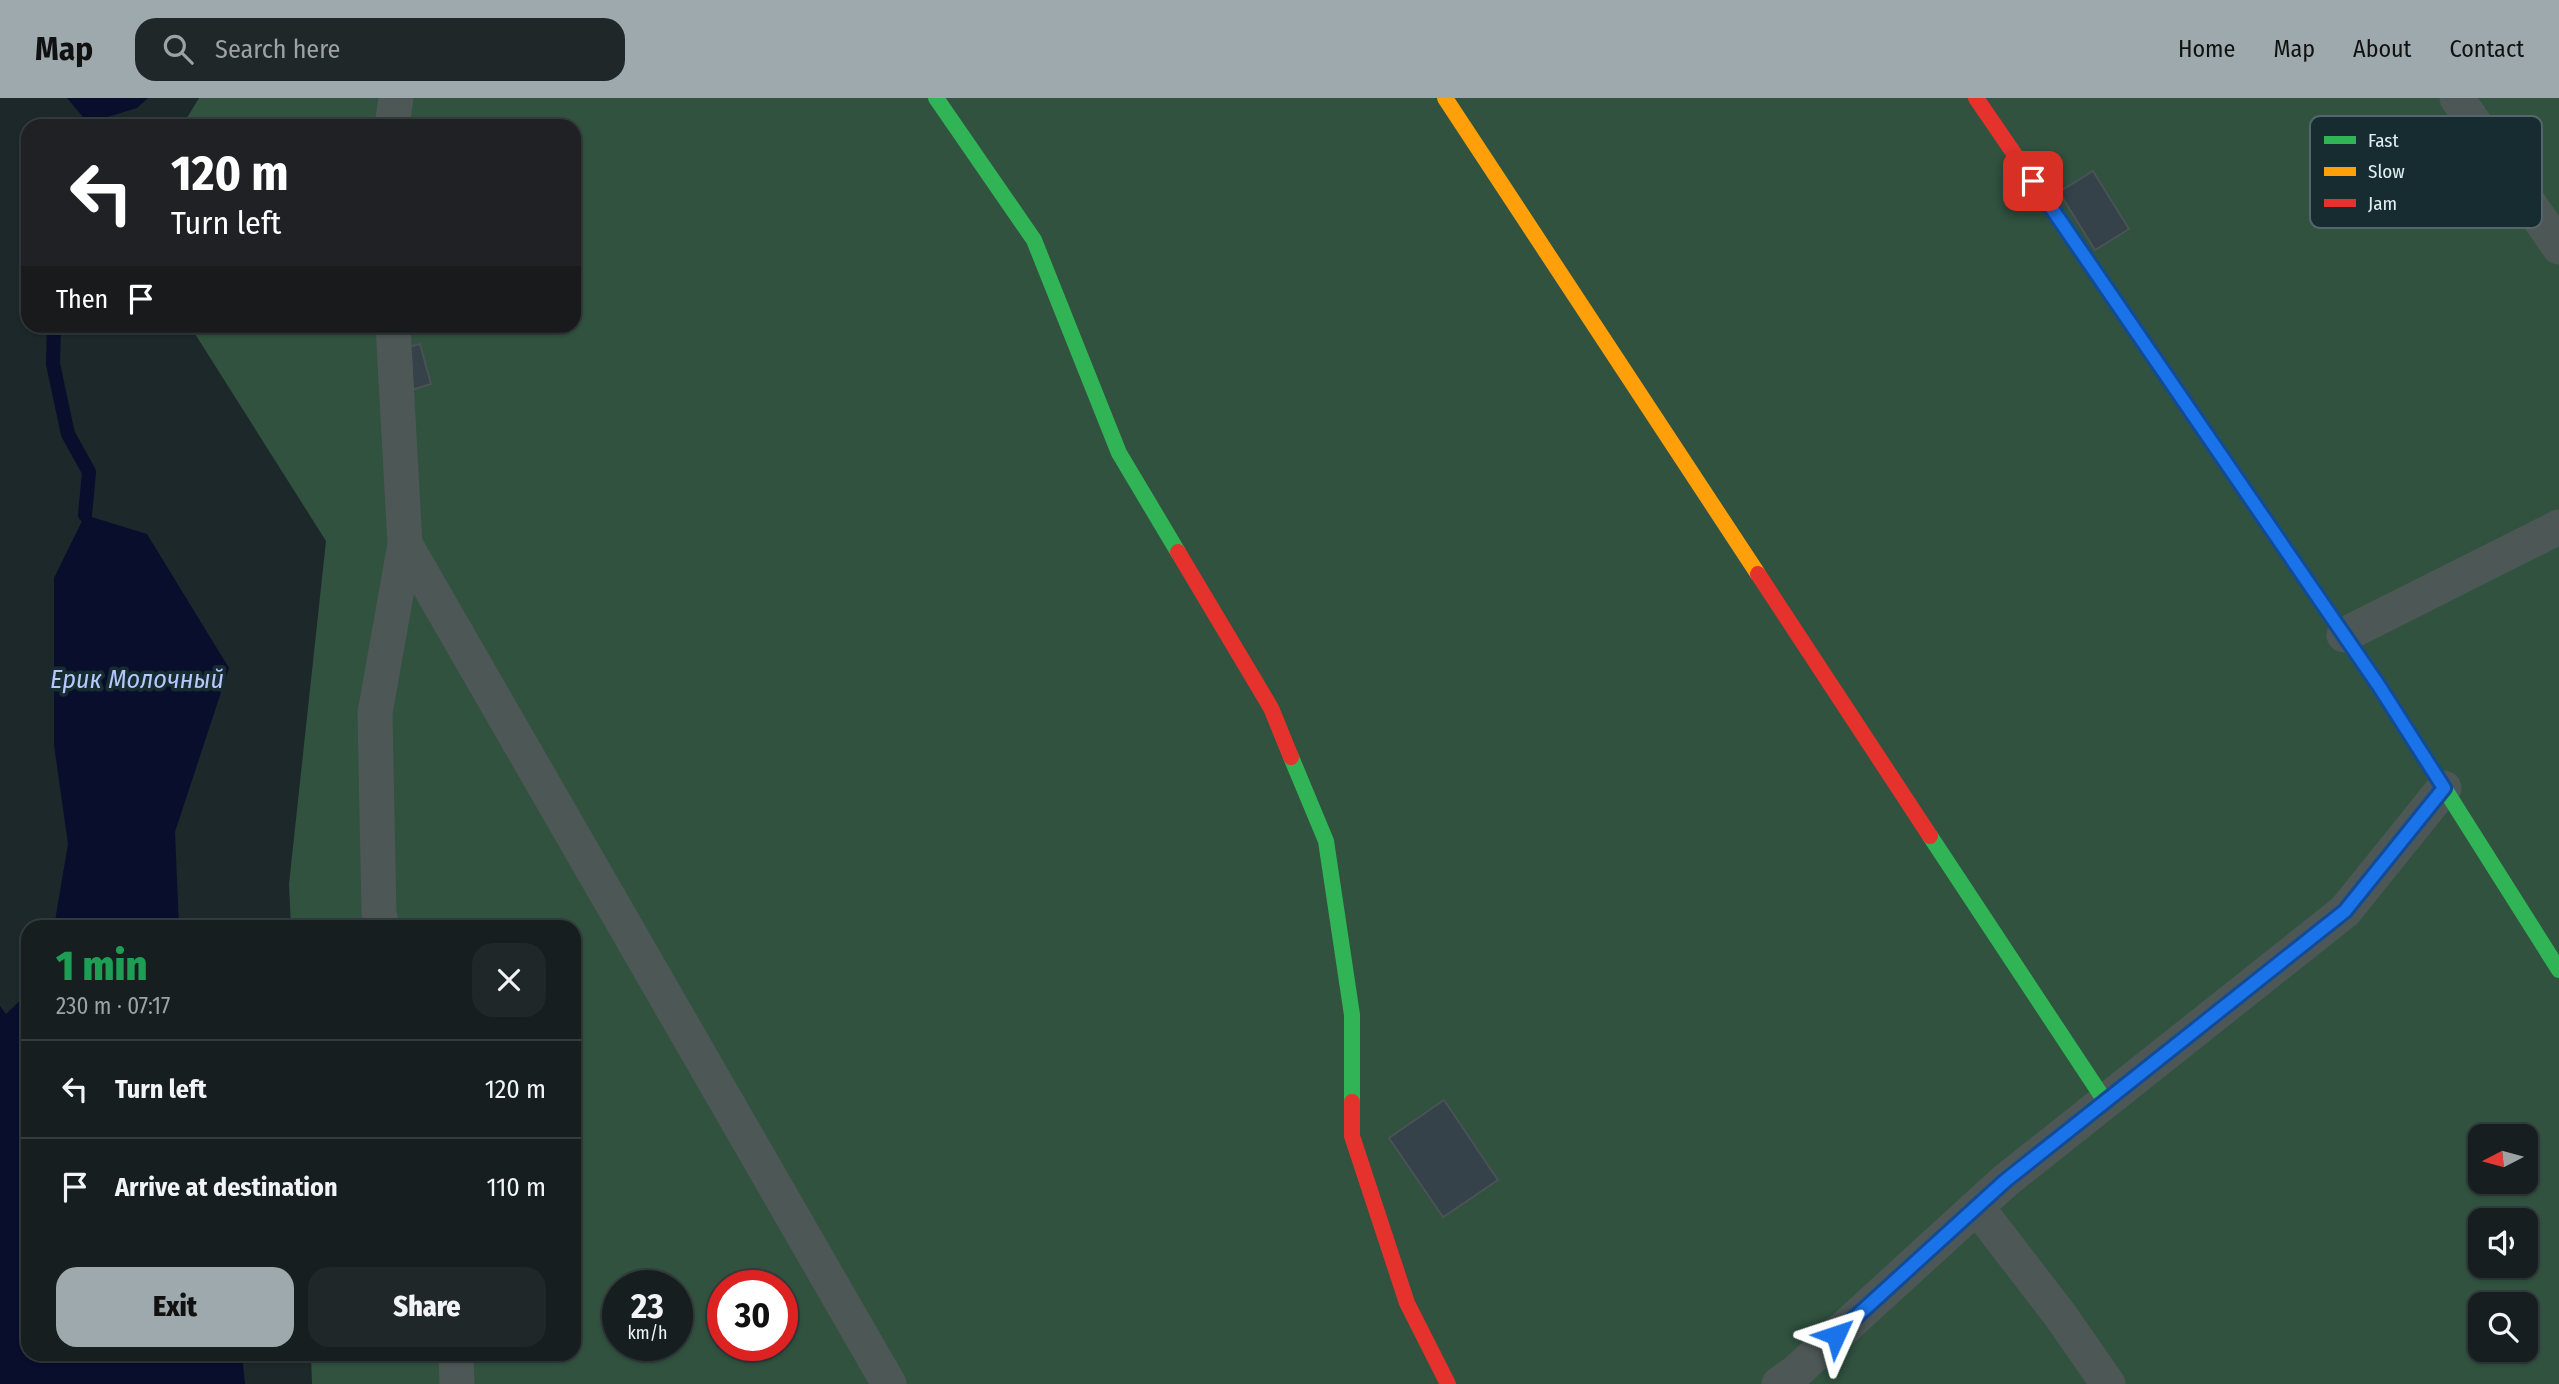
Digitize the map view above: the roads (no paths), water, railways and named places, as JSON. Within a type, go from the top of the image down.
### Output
[{"type":"street","points":[[393,119],[396,98]]},
{"type":"street","points":[[936,98],[1034,240],[1119,453],[1271,708],[1326,841],[1352,1015],[1352,1136],[1407,1303],[1448,1384]]},
{"type":"street","points":[[1445,98],[2105,1101]]},
{"type":"street","points":[[1976,98],[2379,686],[2559,970]]},
{"type":"street","points":[[2457,98],[2469,116]]},
{"type":"street","points":[[2542,222],[2559,247]]},
{"type":"street","points":[[380,920],[375,713],[405,544],[393,333]]},
{"type":"street","points":[[2344,635],[2559,527]]},
{"type":"street","points":[[405,544],[890,1384]]},
{"type":"street","points":[[1779,1384],[1806,1363],[2005,1181],[2345,911],[2444,788]]},
{"type":"street","points":[[1977,1207],[2060,1315],[2108,1384]]},
{"type":"street","points":[[456,1361],[457,1384]]},
{"type":"water","points":[[67,98],[148,98],[137,108],[101,119],[85,119]]},
{"type":"water","name":"Ерик Молочный","points":[[85,515],[147,534],[229,668],[175,832],[179,920],[55,920],[68,844],[54,745],[54,578]]},
{"type":"water","points":[[21,1000],[21,1361],[243,1361],[245,1384],[0,1384],[0,1006],[6,1014]]},
{"type":"waterway","points":[[54,333],[53,364],[68,434],[89,472],[85,515]]}]
